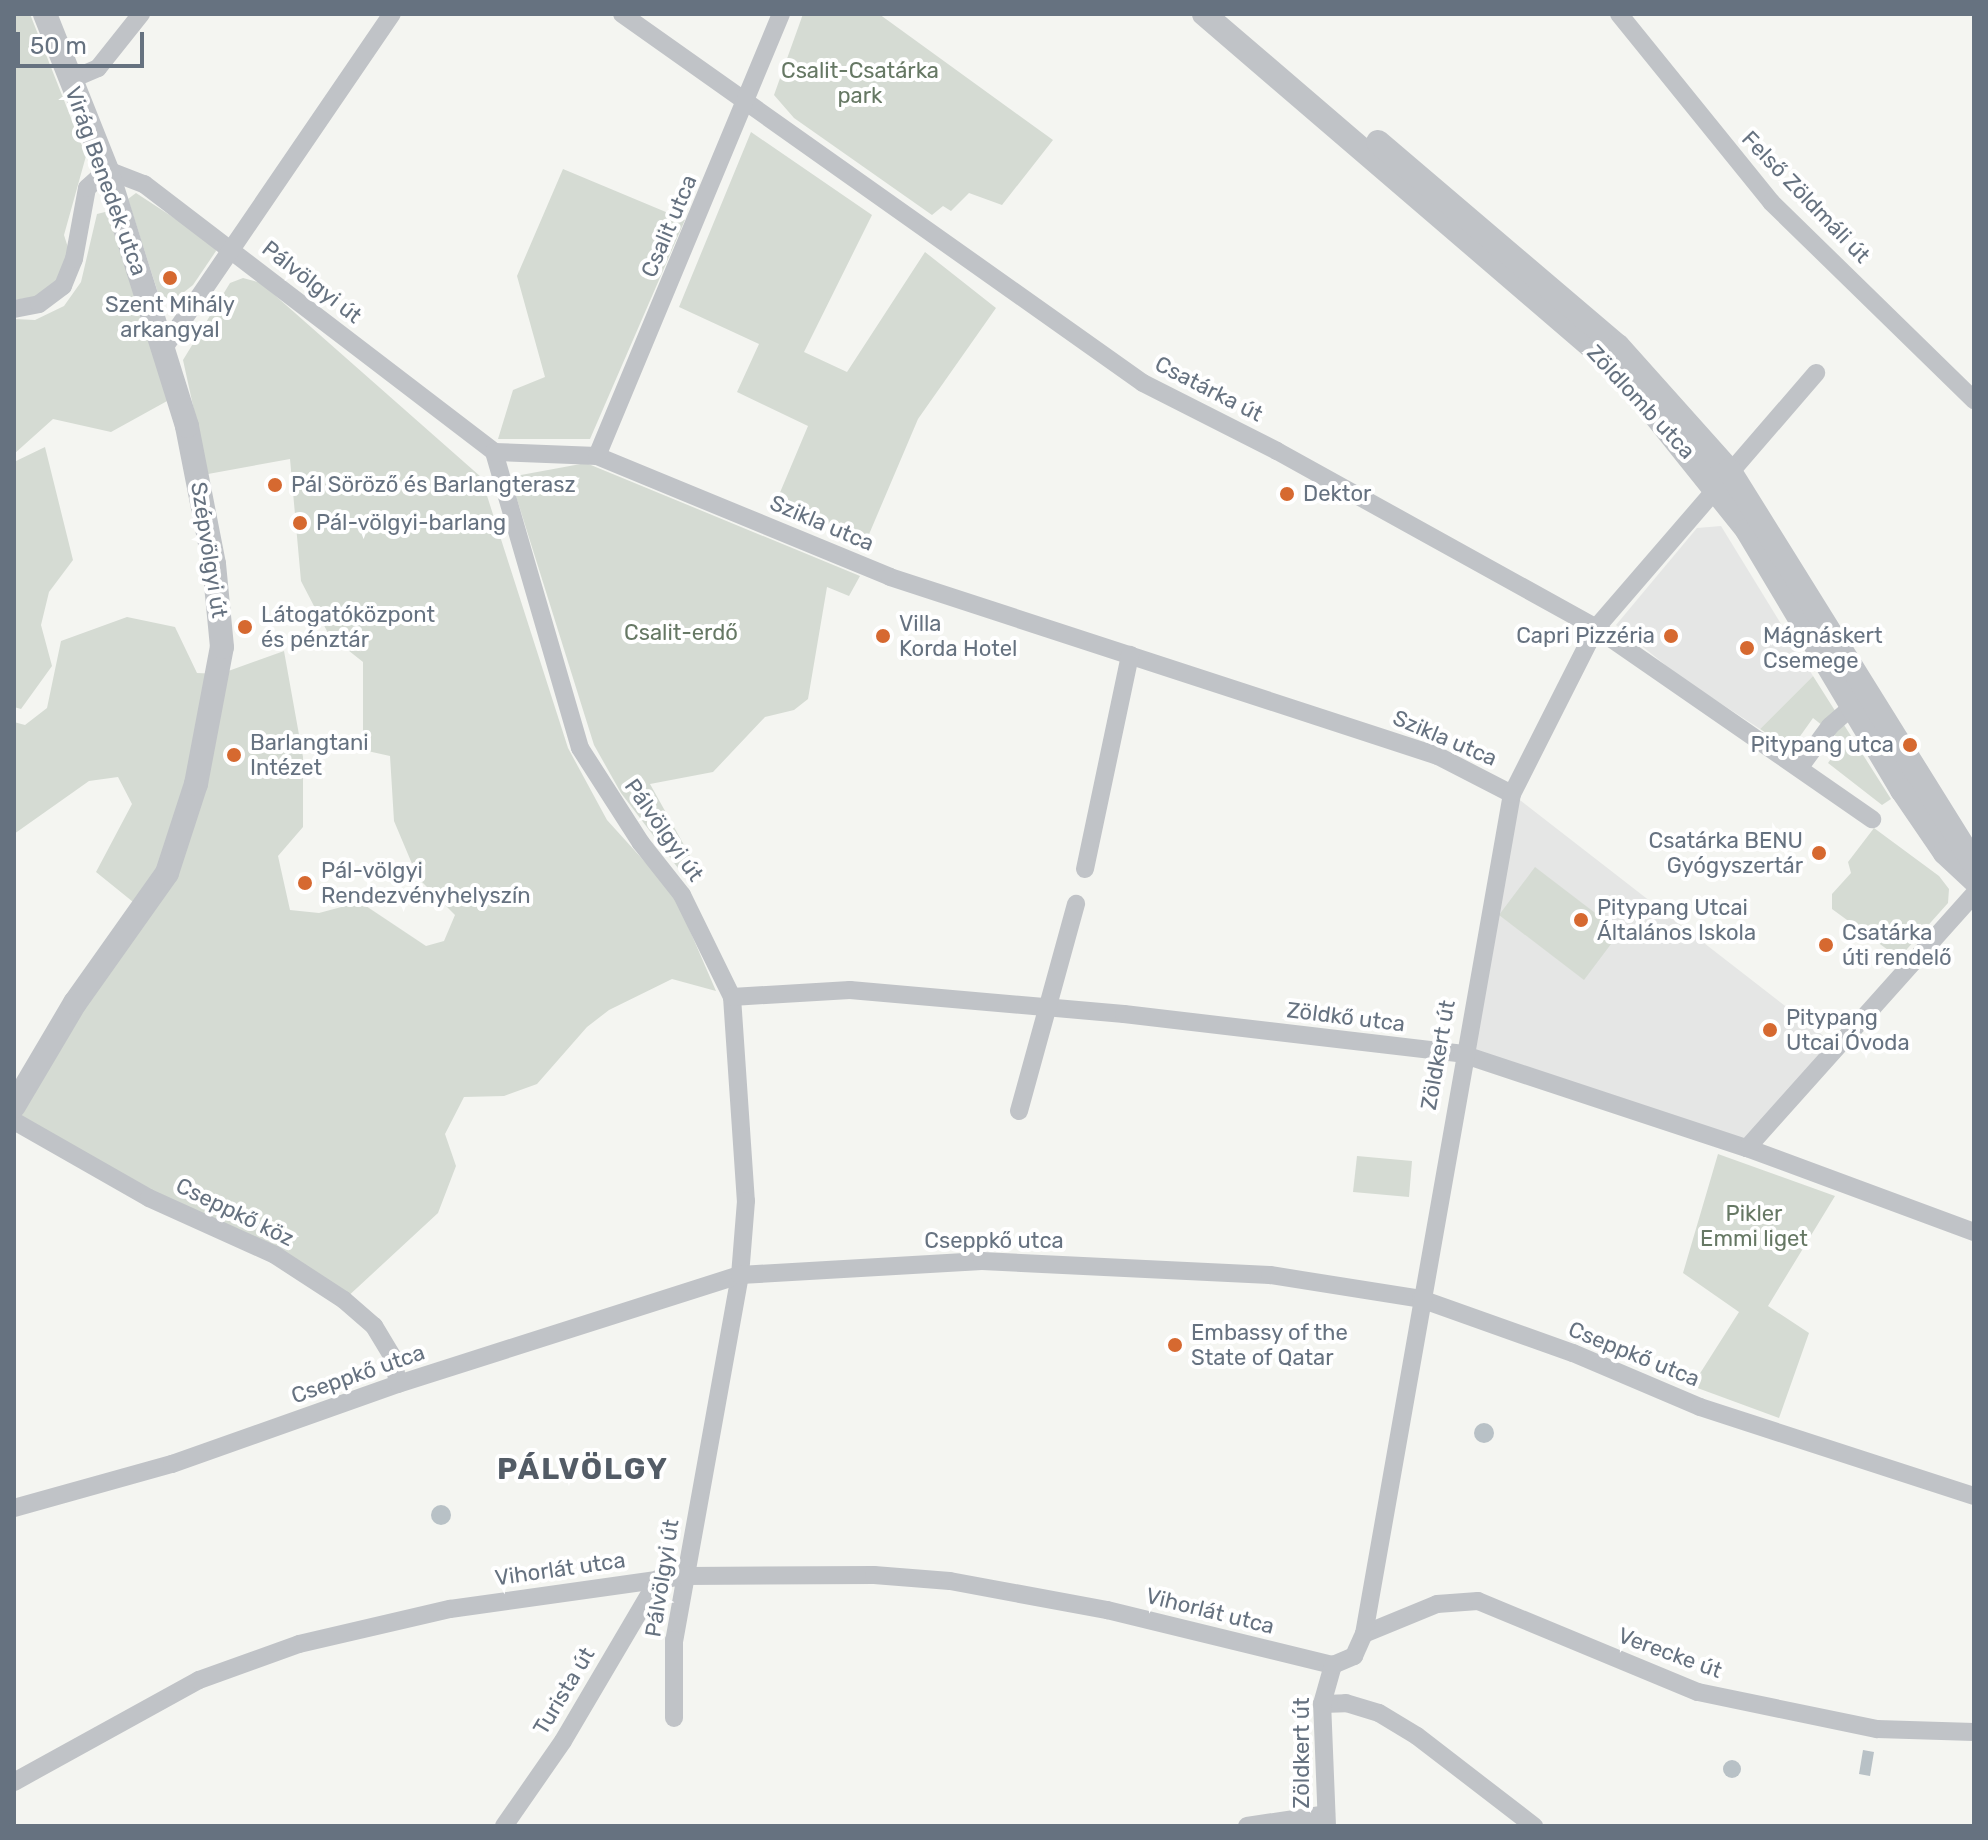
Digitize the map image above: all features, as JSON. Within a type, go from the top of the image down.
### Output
[{"type":"street","name":"Virág Benedek utca","points":[[45,14],[107,170],[164,348]]},
{"type":"street","points":[[70,80],[98,68],[141,14]]},
{"type":"street","points":[[164,348],[392,14]]},
{"type":"street","name":"Csatárka út","points":[[622,14],[746,106],[1143,383],[1277,451],[1596,628],[1872,819]]},
{"type":"street","name":"Csalit utca","points":[[597,456],[746,106],[781,14]]},
{"type":"street","name":"Zöldlomb utca","points":[[1204,14],[1592,347],[1722,478]]},
{"type":"street","name":"Zöldlomb utca","points":[[1228,14],[1618,346],[1722,478],[1834,658],[1974,864]]},
{"type":"street","name":"Felső Zöldmáli út","points":[[1619,14],[1771,202],[1974,400]]},
{"type":"street","points":[[14,309],[39,304],[63,286],[74,259],[87,188],[107,170]]},
{"type":"street","name":"Pálvölgyi út","points":[[107,170],[144,184],[494,452],[580,748],[641,843],[682,895],[732,997],[746,1201],[740,1275],[674,1640],[674,1718]]},
{"type":"street","name":"Szépvölgyi út","points":[[14,1106],[75,1003],[167,873],[196,784],[220,674],[222,620],[210,539],[164,348]]},
{"type":"street","name":"Zöldkert út","points":[[1364,1634],[1462,1054],[1512,794],[1596,628],[1722,478],[1816,373]]},
{"type":"street","name":"Szikla utca","points":[[494,452],[597,456],[890,577],[1438,756],[1512,794]]},
{"type":"street","points":[[1085,869],[1130,655]]},
{"type":"street","name":"Zöldlomb utca","points":[[1834,658],[1852,707],[1945,853],[1974,880]]},
{"type":"street","points":[[1800,767],[1852,707]]},
{"type":"street","points":[[1747,1148],[1974,894]]},
{"type":"street","points":[[1019,1111],[1076,904]]},
{"type":"street","name":"Zöldkő utca","points":[[732,997],[850,990],[1050,1007],[1462,1054],[1747,1148],[1974,1232]]},
{"type":"street","name":"Cseppkő köz","points":[[14,1121],[149,1198],[275,1255],[344,1300],[374,1326],[393,1358],[398,1384]]},
{"type":"street","name":"Cseppkő utca","points":[[14,1508],[172,1464],[398,1384],[740,1275],[982,1261],[1270,1275],[1421,1299],[1573,1353],[1700,1407],[1974,1496]]},
{"type":"street","name":"Vihorlát utca","points":[[14,1782],[199,1680],[299,1644],[450,1609],[659,1578],[874,1575],[950,1581],[1107,1610],[1333,1665]]},
{"type":"street","name":"Turista út","points":[[504,1826],[563,1741],[659,1578]]},
{"type":"street","name":"Verecke út","points":[[1364,1634],[1437,1604],[1478,1601],[1698,1692],[1788,1714],[1877,1729],[1974,1732]]},
{"type":"street","points":[[1333,1665],[1354,1656],[1364,1634]]},
{"type":"street","name":"Zöldkert út","points":[[1326,1820],[1322,1704],[1333,1665]]},
{"type":"street","points":[[1322,1704],[1346,1703],[1379,1713],[1534,1826]]},
{"type":"street","points":[[1247,1826],[1326,1820]]},
{"type":"shaded area","points":[[1721,526],[1813,676],[1760,729],[1680,677],[1616,625],[1697,528]]},
{"type":"shaded area","name":"Pitypang Utcai Általános Iskola","points":[[1512,794],[1838,1047],[1747,1148],[1462,1054]]},
{"type":"shaded area","points":[[1484,1423],[1491,1426],[1494,1433],[1491,1440],[1484,1443],[1477,1440],[1474,1433],[1477,1426]]},
{"type":"shaded area","points":[[441,1505],[448,1508],[451,1515],[448,1522],[441,1525],[434,1522],[431,1515],[434,1508]]},
{"type":"shaded area","points":[[1863,1750],[1874,1752],[1870,1776],[1859,1774]]},
{"type":"shaded area","points":[[1728,1760],[1736,1760],[1741,1769],[1739,1776],[1728,1778],[1723,1773],[1723,1765]]},
{"type":"green space","points":[[14,14],[30,14],[86,156],[64,235],[71,257],[59,284],[41,296],[14,300]]},
{"type":"green space","name":"Csalit-Csatárka park","points":[[803,14],[879,14],[1053,140],[1002,205],[969,193],[951,211],[943,206],[932,215],[794,118],[774,95]]},
{"type":"green space","points":[[751,132],[872,215],[804,352],[847,372],[925,252],[996,308],[918,419],[867,539],[776,502],[808,426],[737,392],[759,344],[679,307]]},
{"type":"green space","points":[[563,169],[685,220],[590,439],[498,439],[513,390],[545,377],[517,276]]},
{"type":"green space","points":[[136,193],[214,244],[216,251],[193,285],[174,300],[159,296],[128,199]]},
{"type":"green space","points":[[113,210],[178,395],[111,432],[53,419],[14,454],[14,319],[35,320],[64,306],[81,282],[97,214]]},
{"type":"green space","points":[[243,278],[261,283],[481,477],[568,748],[607,820],[674,894],[716,991],[672,979],[609,1010],[587,1027],[537,1084],[504,1096],[464,1097],[445,1134],[456,1166],[438,1213],[344,1300],[14,1121],[143,910],[96,872],[132,804],[118,777],[89,781],[14,834],[14,722],[25,725],[47,708],[61,641],[127,617],[175,627],[197,673],[220,674],[284,651],[303,757],[303,827],[278,856],[290,910],[319,913],[360,902],[426,946],[444,941],[455,915],[418,878],[394,821],[390,756],[363,750],[363,662],[329,635],[301,581],[290,459],[208,474],[183,360],[230,283]]},
{"type":"green space","points":[[45,447],[73,560],[49,592],[41,625],[52,666],[21,709],[14,707],[14,462]]},
{"type":"green space","name":"Csalit-erdő","points":[[586,463],[860,576],[849,596],[827,587],[808,699],[794,710],[765,717],[713,772],[650,784],[698,870],[684,876],[621,793],[594,745],[510,477]]},
{"type":"green space","points":[[1813,676],[1891,799],[1882,805],[1828,763],[1843,742],[1813,718],[1791,749],[1760,729]]},
{"type":"green space","points":[[1874,828],[1939,876],[1949,889],[1948,903],[1899,958],[1832,909],[1832,894],[1851,873],[1848,862]]},
{"type":"green space","points":[[1535,867],[1620,932],[1584,980],[1499,915]]},
{"type":"green space","name":"Pikler Emmi liget","points":[[1718,1154],[1835,1196],[1768,1306],[1809,1333],[1779,1418],[1692,1386],[1739,1312],[1683,1273]]},
{"type":"green space","points":[[1357,1156],[1412,1161],[1409,1197],[1353,1192]]},
{"type":"place","name":"Szent Mihály arkangyal","points":[[170,278]]},
{"type":"place","name":"Pál Söröző és Barlangterasz","points":[[275,485]]},
{"type":"place","name":"Dektor","points":[[1287,494]]},
{"type":"place","name":"Pál-völgyi-barlang","points":[[300,523]]},
{"type":"place","name":"Látogatóközpont és pénztár","points":[[245,627]]},
{"type":"place","name":"Villa Korda Hotel","points":[[883,636]]},
{"type":"place","name":"Capri Pizzéria","points":[[1671,636]]},
{"type":"place","name":"Mágnáskert Csemege","points":[[1747,648]]},
{"type":"place","name":"Pitypang utca","points":[[1910,745]]},
{"type":"place","name":"Barlangtani Intézet","points":[[234,755]]},
{"type":"place","name":"Csatárka BENU Gyógyszertár","points":[[1819,853]]},
{"type":"place","name":"Pál-völgyi Rendezvényhelyszín","points":[[305,883]]},
{"type":"place","name":"Pitypang Utcai Általános Iskola","points":[[1581,920]]},
{"type":"place","name":"Csatárka úti rendelő","points":[[1826,945]]},
{"type":"place","name":"Pitypang Utcai Óvoda","points":[[1770,1030]]},
{"type":"place","name":"Embassy of the State of Qatar","points":[[1175,1345]]},
{"type":"district","name":"PÁLVÖLGY","points":[[583,1469]]}]
